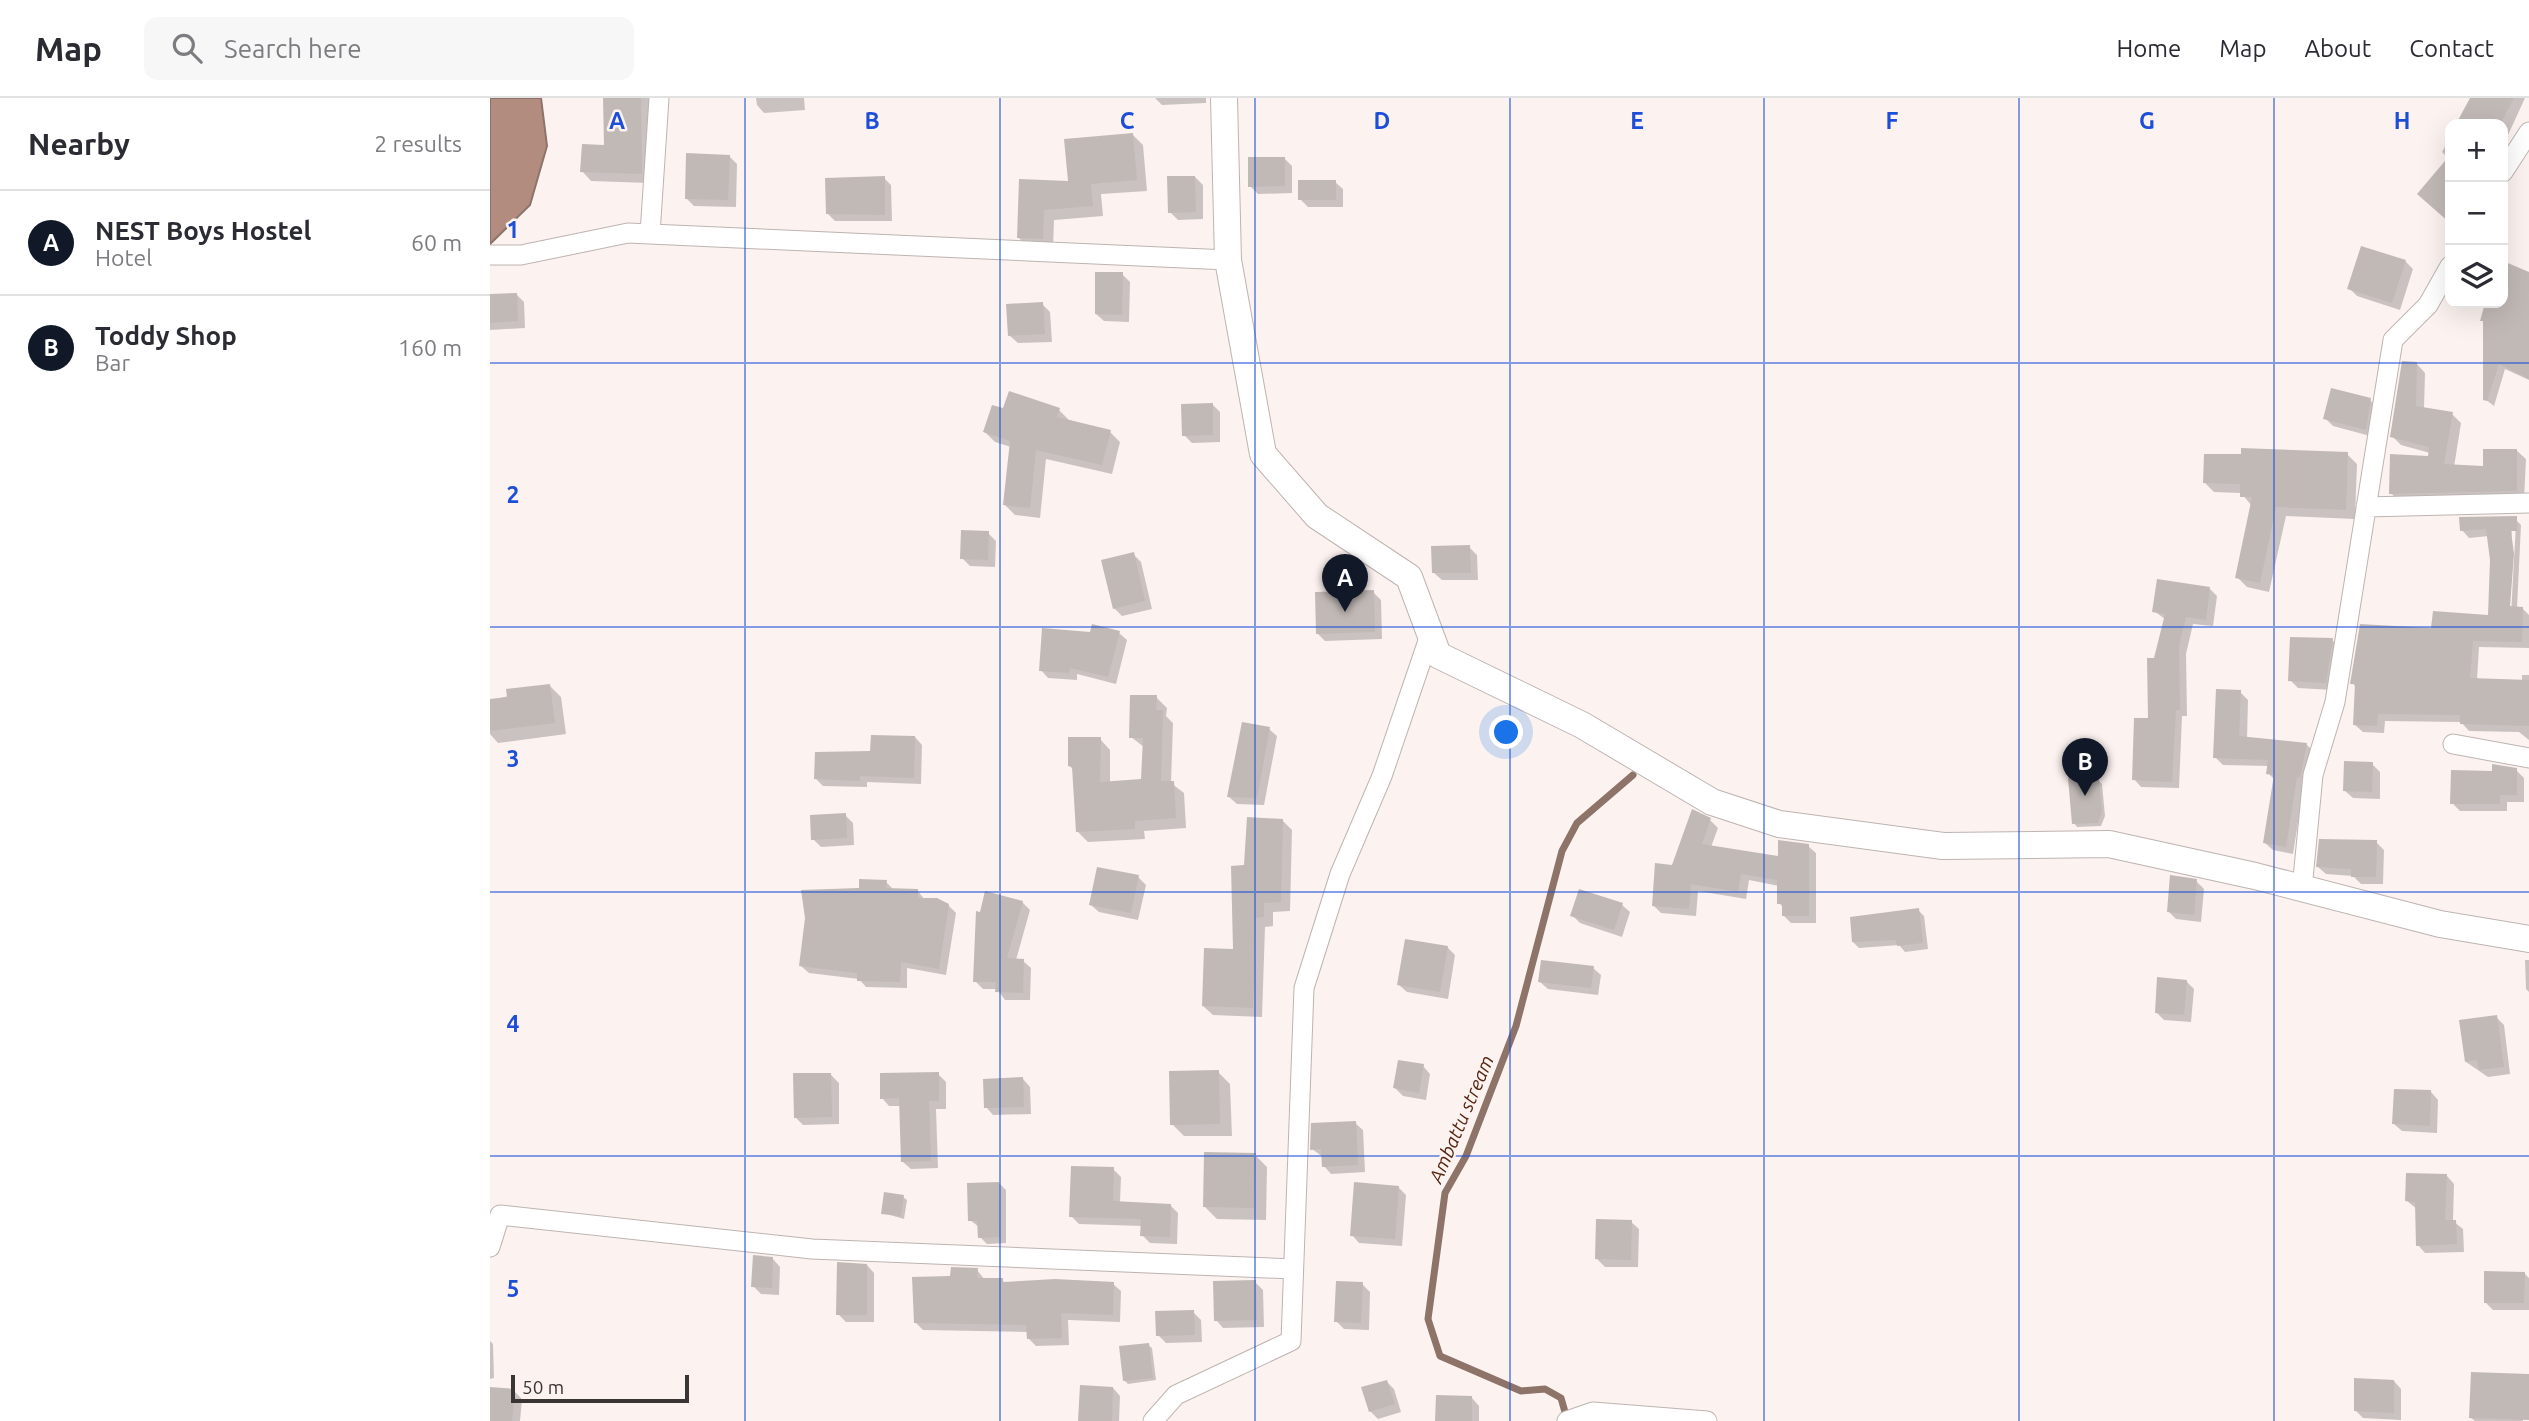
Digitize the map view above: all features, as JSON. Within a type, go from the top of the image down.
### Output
[{"type":"street","points":[[650,234],[659,98]]},
{"type":"street","points":[[1224,98],[1228,260],[1263,454],[1317,516],[1409,576],[1438,655],[1582,725],[1712,802],[1779,824],[1943,846],[2109,844],[2302,888],[2440,924],[2529,939]]},
{"type":"street","points":[[2508,164],[2529,132]]},
{"type":"street","points":[[490,255],[521,255],[628,233],[1228,260]]},
{"type":"street","points":[[2302,888],[2313,775],[2334,702],[2393,340],[2428,305],[2445,275]]},
{"type":"street","points":[[2366,507],[2529,503]]},
{"type":"street","points":[[1153,1421],[1176,1395],[1291,1341],[1304,988],[1340,874],[1382,776],[1430,635]]},
{"type":"street","points":[[2453,744],[2529,758]]},
{"type":"street","points":[[490,1247],[500,1215],[812,1249],[1293,1269]]},
{"type":"street","points":[[1567,1421],[1593,1412],[1707,1421]]},
{"type":"shaded area","points":[[490,98],[541,98],[547,146],[530,205],[490,244]]},
{"type":"building","points":[[603,98],[641,98],[642,174],[580,172],[582,144],[604,145]]},
{"type":"building","points":[[2470,98],[2514,98],[2503,119],[2459,119]]},
{"type":"building","points":[[1133,133],[1137,180],[1091,184],[1093,206],[1044,210],[1043,239],[1017,238],[1019,179],[1068,181],[1064,139]]},
{"type":"building","points":[[686,153],[730,155],[728,200],[685,199]]},
{"type":"building","points":[[1248,157],[1285,157],[1285,186],[1248,187]]},
{"type":"building","points":[[2445,161],[2445,219],[2417,194]]},
{"type":"building","points":[[885,176],[885,215],[826,214],[825,178]]},
{"type":"building","points":[[1167,176],[1195,176],[1196,212],[1168,213]]},
{"type":"building","points":[[1298,180],[1336,180],[1336,200],[1298,200]]},
{"type":"building","points":[[2361,246],[2406,260],[2392,303],[2347,289]]},
{"type":"building","points":[[2508,263],[2529,272],[2529,379],[2499,364],[2487,401],[2483,400],[2483,321],[2480,321],[2484,308],[2508,308]]},
{"type":"building","points":[[1095,272],[1123,272],[1122,315],[1095,314]]},
{"type":"building","points":[[517,293],[518,321],[490,323],[490,294]]},
{"type":"building","points":[[1043,302],[1045,334],[1008,336],[1006,304]]},
{"type":"building","points":[[2402,361],[2417,362],[2416,406],[2453,412],[2444,464],[2483,466],[2483,449],[2517,449],[2517,491],[2389,494],[2390,454],[2428,456],[2429,447],[2390,437]]},
{"type":"building","points":[[2331,388],[2371,398],[2366,430],[2323,419]]},
{"type":"building","points":[[1009,391],[1060,408],[1057,417],[1111,430],[1102,465],[1036,450],[1030,508],[1003,505],[1010,441],[983,432],[992,405],[1003,408]]},
{"type":"building","points":[[1213,403],[1213,435],[1182,436],[1181,404]]},
{"type":"building","points":[[2241,448],[2348,452],[2346,510],[2276,507],[2260,583],[2235,578],[2252,497],[2240,497],[2240,484],[2203,483],[2204,454],[2241,454]]},
{"type":"building","points":[[2517,516],[2517,531],[2511,531],[2514,554],[2510,606],[2523,607],[2522,642],[2473,641],[2470,678],[2529,680],[2529,726],[2460,724],[2460,715],[2378,714],[2377,726],[2353,725],[2355,684],[2350,684],[2360,624],[2431,628],[2433,611],[2488,615],[2490,560],[2486,529],[2460,531],[2459,517]]},
{"type":"building","points":[[961,530],[989,531],[988,560],[960,559]]},
{"type":"building","points":[[1470,545],[1471,573],[1432,573],[1431,546]]},
{"type":"building","points":[[1134,552],[1145,601],[1113,609],[1101,560]]},
{"type":"building","points":[[2157,579],[2210,587],[2206,620],[2186,617],[2179,646],[2180,710],[2176,710],[2172,782],[2132,780],[2134,718],[2148,718],[2147,658],[2154,658],[2165,614],[2152,612]]},
{"type":"building","points":[[1374,590],[1375,632],[1316,634],[1315,592]]},
{"type":"building","points":[[1092,624],[1120,631],[1108,677],[1070,668],[1069,673],[1039,671],[1042,628],[1090,632]]},
{"type":"building","points":[[2290,637],[2333,638],[2326,683],[2288,681]]},
{"type":"building","points":[[550,684],[555,723],[490,731],[490,699],[507,697],[506,689]]},
{"type":"building","points":[[2216,689],[2241,690],[2239,736],[2307,743],[2300,778],[2297,777],[2286,847],[2263,843],[2274,775],[2266,774],[2268,760],[2213,758]]},
{"type":"building","points":[[1130,695],[1157,695],[1156,710],[1163,710],[1161,781],[1174,781],[1176,818],[1135,821],[1135,829],[1076,832],[1072,767],[1068,766],[1068,737],[1101,737],[1100,782],[1141,779],[1143,738],[1129,738]]},
{"type":"building","points":[[1242,722],[1270,727],[1257,798],[1227,797]]},
{"type":"building","points":[[871,735],[915,736],[914,778],[860,776],[860,781],[814,779],[815,752],[870,751]]},
{"type":"building","points":[[2344,761],[2373,762],[2372,792],[2343,791]]},
{"type":"building","points":[[2492,764],[2517,768],[2517,795],[2500,795],[2500,804],[2450,804],[2451,770],[2492,771]]},
{"type":"building","points":[[2068,778],[2099,779],[2102,812],[2098,823],[2072,824]]},
{"type":"building","points":[[1692,809],[1711,818],[1702,844],[1778,856],[1778,840],[1809,844],[1809,916],[1782,916],[1782,904],[1777,904],[1777,880],[1741,874],[1738,892],[1691,884],[1689,909],[1652,906],[1655,863],[1672,865]]},
{"type":"building","points":[[846,813],[847,838],[811,840],[810,815]]},
{"type":"building","points":[[1247,817],[1283,819],[1281,902],[1264,903],[1264,917],[1256,918],[1253,1008],[1202,1006],[1204,948],[1233,949],[1231,866],[1244,865]]},
{"type":"building","points":[[2319,839],[2377,840],[2376,877],[2351,877],[2351,869],[2316,867]]},
{"type":"building","points":[[1097,867],[1139,875],[1131,913],[1089,905]]},
{"type":"building","points":[[2170,875],[2197,879],[2194,915],[2167,912]]},
{"type":"building","points":[[859,879],[887,880],[886,888],[918,889],[918,898],[937,898],[949,904],[939,969],[901,962],[900,982],[857,981],[857,973],[799,966],[805,918],[801,890],[859,888]]},
{"type":"building","points":[[1579,889],[1623,903],[1614,930],[1570,916]]},
{"type":"building","points":[[985,891],[1023,901],[1007,958],[1024,959],[1023,993],[995,992],[996,982],[973,982],[976,911],[980,912]]},
{"type":"building","points":[[1919,908],[1923,943],[1897,946],[1896,940],[1852,942],[1850,917]]},
{"type":"building","points":[[1405,939],[1448,946],[1440,992],[1397,985]]},
{"type":"building","points":[[1541,960],[1594,966],[1591,988],[1538,982]]},
{"type":"building","points":[[2157,977],[2187,980],[2184,1015],[2155,1013]]},
{"type":"building","points":[[2497,1015],[2504,1067],[2479,1070],[2477,1060],[2465,1062],[2459,1020]]},
{"type":"building","points":[[1398,1060],[1424,1064],[1419,1093],[1393,1088]]},
{"type":"building","points":[[1219,1070],[1220,1124],[1170,1125],[1169,1071]]},
{"type":"building","points":[[939,1072],[939,1101],[929,1101],[931,1161],[901,1162],[899,1098],[880,1099],[880,1073]]},
{"type":"building","points":[[793,1073],[831,1073],[832,1117],[794,1118]]},
{"type":"building","points":[[1023,1077],[1024,1107],[984,1108],[983,1079]]},
{"type":"building","points":[[2394,1089],[2431,1090],[2430,1126],[2392,1124]]},
{"type":"building","points":[[1356,1121],[1358,1165],[1322,1167],[1321,1149],[1310,1150],[1311,1123]]},
{"type":"building","points":[[1204,1152],[1256,1153],[1254,1208],[1203,1207]]},
{"type":"building","points":[[1071,1166],[1114,1167],[1113,1201],[1171,1204],[1170,1237],[1140,1236],[1141,1219],[1069,1217]]},
{"type":"building","points":[[2406,1173],[2447,1174],[2445,1220],[2456,1220],[2457,1244],[2416,1246],[2415,1202],[2405,1201]]},
{"type":"building","points":[[999,1182],[1000,1237],[978,1238],[977,1221],[968,1221],[967,1183]]},
{"type":"building","points":[[1354,1182],[1399,1186],[1395,1239],[1350,1236]]},
{"type":"building","points":[[884,1192],[904,1195],[901,1216],[881,1214]]},
{"type":"building","points":[[1596,1219],[1632,1220],[1631,1260],[1595,1259]]},
{"type":"building","points":[[753,1255],[773,1257],[772,1288],[751,1287]]},
{"type":"building","points":[[837,1262],[867,1264],[867,1315],[836,1315]]},
{"type":"building","points":[[951,1267],[978,1268],[977,1278],[1003,1278],[1003,1282],[1055,1279],[1114,1282],[1113,1315],[1061,1313],[1062,1338],[1027,1339],[1026,1325],[914,1323],[912,1277],[950,1276]]},
{"type":"building","points":[[2484,1271],[2525,1272],[2524,1303],[2484,1303]]},
{"type":"building","points":[[1256,1280],[1257,1320],[1214,1321],[1213,1281]]},
{"type":"building","points":[[1336,1281],[1363,1282],[1361,1323],[1334,1322]]},
{"type":"building","points":[[1194,1310],[1195,1335],[1156,1336],[1155,1311]]},
{"type":"building","points":[[1149,1343],[1153,1378],[1123,1381],[1119,1346]]},
{"type":"building","points":[[2471,1372],[2529,1374],[2529,1420],[2469,1418]]},
{"type":"building","points":[[2354,1378],[2394,1380],[2394,1413],[2354,1411]]},
{"type":"building","points":[[1387,1380],[1395,1404],[1369,1412],[1361,1387]]},
{"type":"building","points":[[1080,1385],[1113,1387],[1112,1421],[1078,1421]]},
{"type":"building","points":[[490,1387],[515,1389],[512,1421],[490,1421]]},
{"type":"building","points":[[1436,1395],[1472,1396],[1472,1421],[1435,1421]]},
{"type":"waterway","name":"Ambattu stream","points":[[1563,1418],[1565,1412],[1561,1398],[1545,1389],[1521,1391],[1440,1356],[1428,1319],[1445,1193],[1466,1156],[1516,1026],[1562,851],[1577,823],[1633,775]]},
{"type":"place","name":"NEST Boys Hostel","points":[[1345,612]]},
{"type":"place","name":"Toddy Shop","points":[[2085,796]]}]
